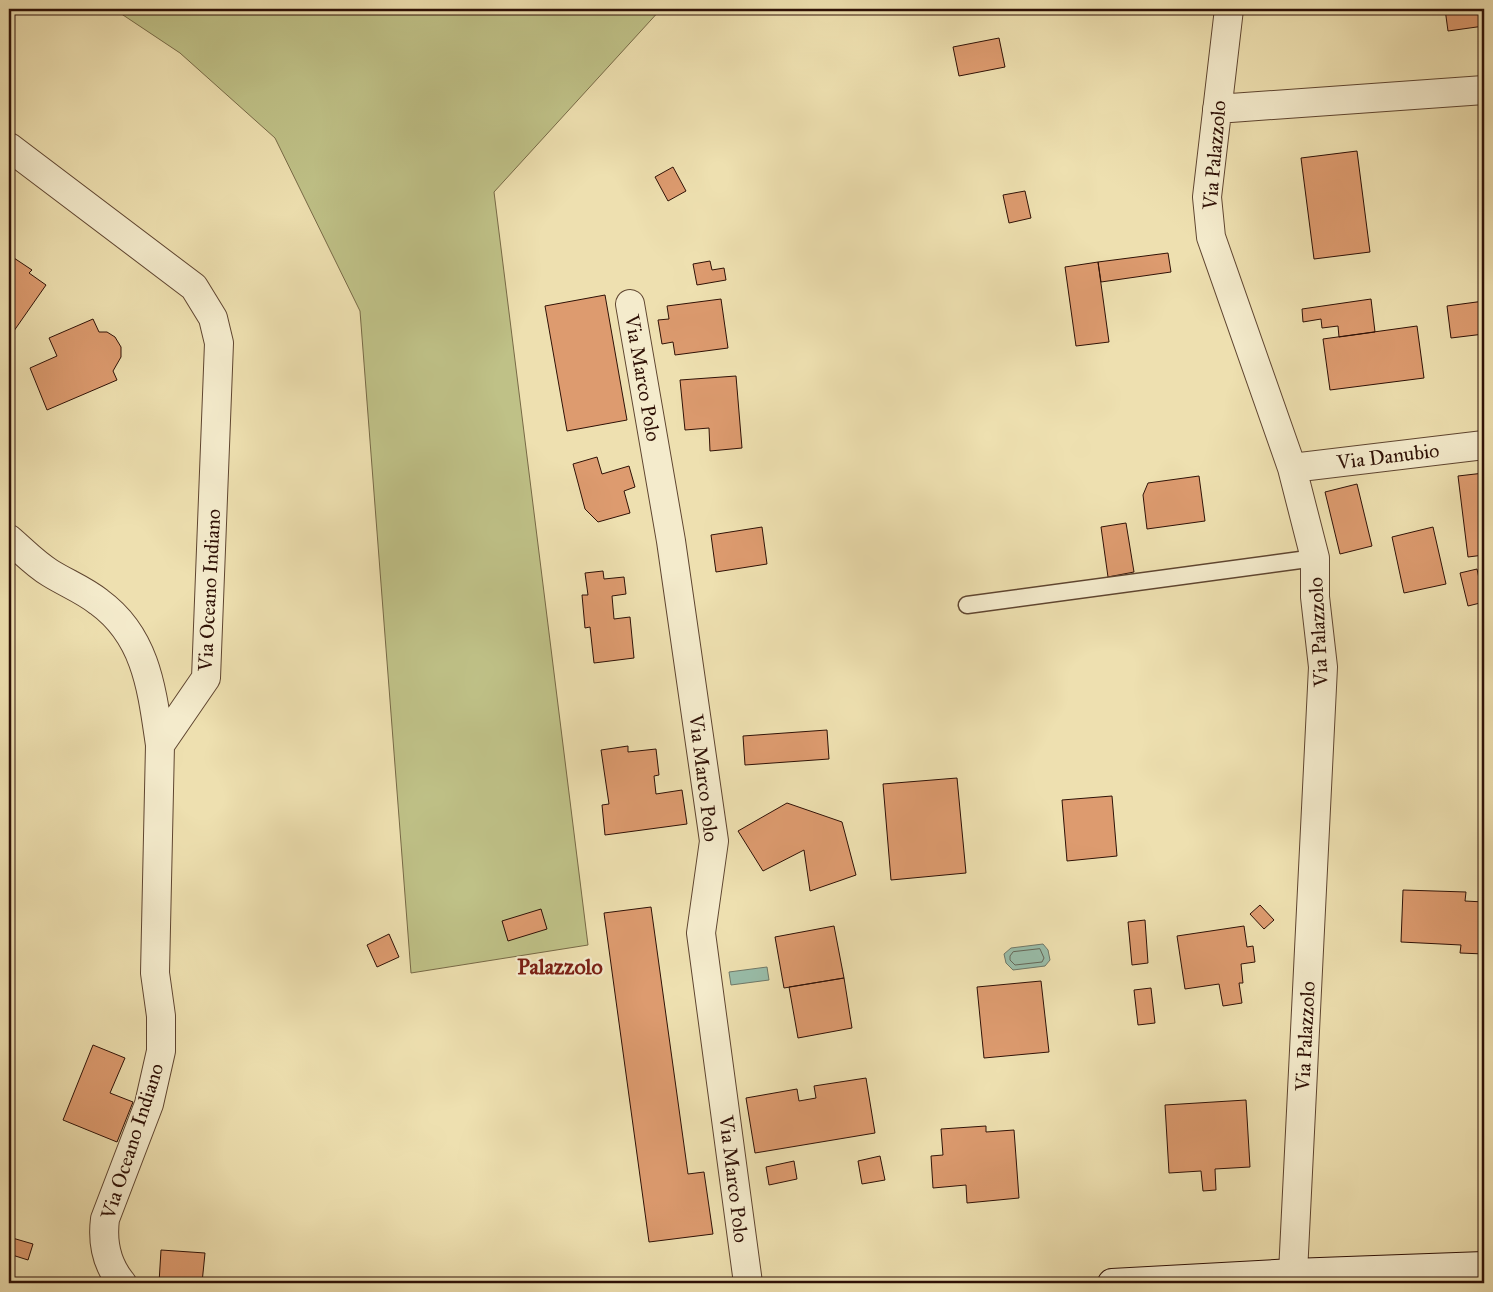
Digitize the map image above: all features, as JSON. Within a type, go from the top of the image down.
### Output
[{"type":"street","name":"Via Palazzolo","points":[[1230,9],[1207,197],[1211,237],[1292,468],[1315,558],[1315,597],[1323,667],[1310,1276]]},
{"type":"street","points":[[1217,109],[1484,90]]},
{"type":"street","name":"Via Oceano Indiano","points":[[9,147],[194,287],[213,318],[219,343],[206,678],[160,745],[155,973],[161,1016],[161,1051],[149,1104],[105,1219],[103,1234],[112,1271],[122,1283]]},
{"type":"street","name":"Via Marco Polo","points":[[630,304],[671,541],[714,841],[701,933],[748,1283]]},
{"type":"street","name":"Via Danubio","points":[[1292,468],[1484,445]]},
{"type":"street","points":[[9,539],[48,572],[100,602],[122,624],[138,649],[151,684],[160,745]]},
{"type":"street","points":[[1112,1283],[1310,1276],[1484,1266]]},
{"type":"lane","points":[[967,605],[1315,558]]},
{"type":"green space","points":[[114,9],[661,9],[494,192],[588,945],[411,973],[360,311],[275,138],[180,53]]},
{"type":"water","points":[[1043,944],[1048,950],[1050,960],[1045,966],[1013,970],[1006,963],[1004,954],[1011,948]]},
{"type":"water","points":[[767,967],[769,980],[731,985],[729,972]]},
{"type":"building","points":[[1445,9],[1484,9],[1484,26],[1448,31]]},
{"type":"building","points":[[999,38],[1005,67],[959,76],[953,47]]},
{"type":"building","points":[[1357,151],[1370,252],[1314,259],[1301,158]]},
{"type":"building","points":[[673,167],[686,191],[668,201],[655,177]]},
{"type":"building","points":[[1025,191],[1031,218],[1009,223],[1003,195]]},
{"type":"building","points":[[1168,253],[1171,272],[1101,282],[1098,262]]},
{"type":"building","points":[[14,258],[32,270],[29,273],[46,285],[9,338],[9,265]]},
{"type":"building","points":[[710,261],[712,270],[724,268],[726,280],[697,285],[693,264]]},
{"type":"building","points":[[1098,262],[1109,342],[1076,346],[1065,267]]},
{"type":"building","points":[[605,295],[627,420],[567,431],[545,306]]},
{"type":"building","points":[[721,299],[728,348],[675,355],[673,342],[662,344],[658,320],[669,319],[667,306]]},
{"type":"building","points":[[1371,299],[1375,332],[1339,337],[1338,326],[1322,328],[1321,319],[1303,322],[1302,309]]},
{"type":"building","points":[[1484,301],[1484,334],[1451,338],[1447,306]]},
{"type":"building","points":[[93,319],[99,332],[107,332],[115,337],[121,347],[121,357],[113,371],[117,380],[47,410],[30,368],[57,356],[49,338]]},
{"type":"building","points":[[1417,326],[1424,378],[1330,390],[1323,339]]},
{"type":"building","points":[[736,376],[742,448],[710,451],[709,428],[685,430],[680,380]]},
{"type":"building","points":[[597,457],[602,474],[629,466],[635,487],[624,491],[630,513],[598,522],[585,509],[573,464]]},
{"type":"building","points":[[1484,473],[1484,555],[1468,557],[1458,476]]},
{"type":"building","points":[[1199,476],[1205,521],[1147,529],[1143,495],[1148,483]]},
{"type":"building","points":[[1357,484],[1372,546],[1340,554],[1325,492]]},
{"type":"building","points":[[1126,523],[1134,572],[1108,577],[1101,527]]},
{"type":"building","points":[[762,527],[767,564],[716,572],[711,535]]},
{"type":"building","points":[[1433,527],[1446,584],[1404,593],[1392,537]]},
{"type":"building","points":[[1477,569],[1484,602],[1468,606],[1460,573]]},
{"type":"building","points":[[603,571],[604,579],[624,577],[626,594],[612,596],[614,619],[630,617],[634,658],[594,663],[590,627],[585,628],[582,595],[588,595],[585,573]]},
{"type":"building","points":[[827,730],[829,759],[745,765],[743,736]]},
{"type":"building","points":[[628,746],[628,752],[656,749],[659,775],[654,776],[656,794],[682,790],[687,824],[605,835],[602,805],[609,804],[601,750]]},
{"type":"building","points":[[957,778],[966,873],[891,880],[883,784]]},
{"type":"building","points":[[1112,796],[1117,856],[1067,861],[1062,800]]},
{"type":"building","points":[[787,803],[842,822],[856,875],[810,891],[804,850],[763,871],[738,831]]},
{"type":"building","points":[[1403,890],[1466,892],[1465,901],[1484,902],[1484,954],[1460,953],[1461,945],[1401,942]]},
{"type":"building","points":[[1260,905],[1274,920],[1264,929],[1250,914]]},
{"type":"building","points":[[651,907],[688,1174],[704,1172],[713,1234],[649,1242],[604,913]]},
{"type":"building","points":[[541,909],[547,929],[508,941],[502,921]]},
{"type":"building","points":[[1145,920],[1148,963],[1132,965],[1128,922]]},
{"type":"building","points":[[834,926],[844,978],[784,988],[775,937]]},
{"type":"building","points":[[1244,926],[1247,947],[1253,946],[1255,962],[1241,964],[1243,983],[1239,983],[1242,1003],[1223,1006],[1219,984],[1185,989],[1177,936]]},
{"type":"building","points":[[389,934],[399,957],[377,967],[367,945]]},
{"type":"building","points":[[844,978],[852,1028],[798,1038],[789,987]]},
{"type":"building","points":[[1041,981],[1049,1052],[984,1058],[977,987]]},
{"type":"building","points":[[1151,988],[1155,1023],[1138,1025],[1134,990]]},
{"type":"building","points":[[93,1045],[125,1058],[110,1093],[133,1102],[117,1142],[63,1120]]},
{"type":"building","points":[[866,1078],[875,1133],[755,1153],[746,1098],[797,1089],[799,1101],[816,1098],[814,1086]]},
{"type":"building","points":[[1246,1100],[1250,1167],[1215,1169],[1216,1190],[1203,1191],[1201,1171],[1169,1173],[1165,1105]]},
{"type":"building","points":[[986,1126],[986,1132],[1014,1130],[1019,1198],[967,1203],[966,1185],[933,1188],[931,1156],[943,1155],[941,1129]]},
{"type":"building","points":[[880,1156],[885,1180],[862,1184],[858,1161]]},
{"type":"building","points":[[794,1161],[797,1179],[769,1185],[766,1167]]},
{"type":"building","points":[[9,1237],[33,1244],[28,1260],[9,1254]]},
{"type":"building","points":[[161,1250],[205,1253],[202,1283],[159,1283]]},
{"type":"district","name":"Palazzolo","points":[[560,966]]}]
